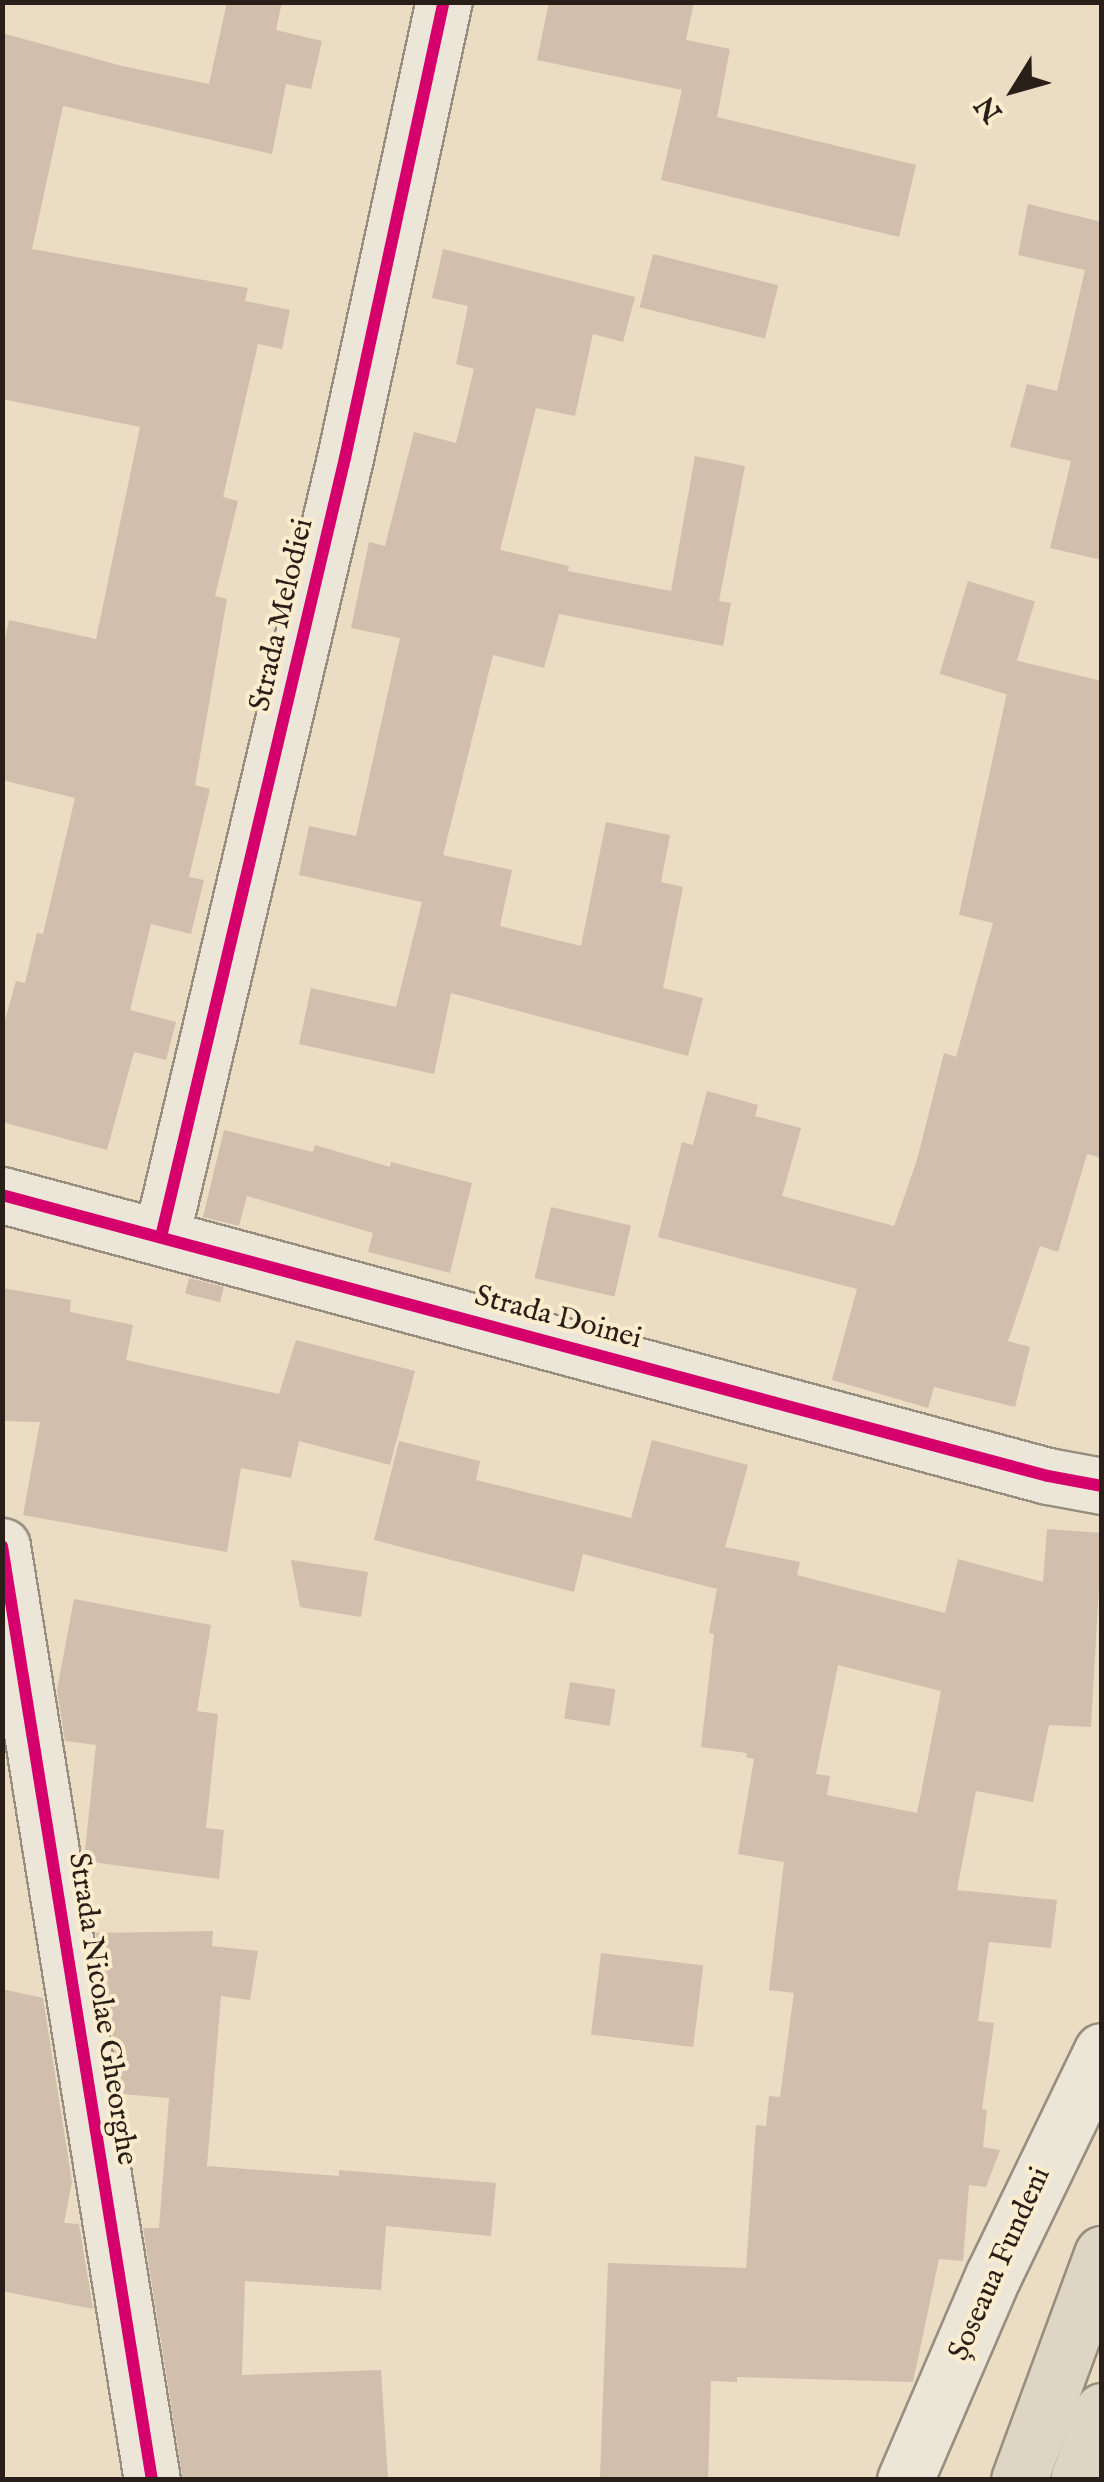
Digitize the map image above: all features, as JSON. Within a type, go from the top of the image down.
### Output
[{"type":"main road","points":[[1019,2480],[1102,2254]]},
{"type":"main road","points":[[1078,2480],[1102,2411]]},
{"type":"street","name":"Strada Melodiei","points":[[161,1237],[345,458],[444,2]]},
{"type":"street","name":"Strada Doinei","points":[[2,1195],[1048,1476],[1102,1486]]},
{"type":"street","name":"Strada Nicolae Gheorghe","points":[[2,1546],[152,2480]]},
{"type":"street","name":"Șoseaua Fundeni","points":[[905,2480],[1008,2244],[1102,2051]]},
{"type":"building","points":[[227,2],[282,2],[276,30],[322,41],[311,89],[286,84],[272,154],[63,106],[32,249],[248,288],[245,301],[290,310],[282,349],[258,344],[223,497],[238,501],[215,596],[227,599],[195,785],[210,789],[189,877],[204,880],[191,934],[151,924],[130,1010],[176,1022],[166,1060],[134,1052],[107,1150],[2,1122],[2,1031],[16,981],[25,983],[37,933],[43,934],[75,798],[2,780],[2,652],[9,620],[96,639],[140,427],[2,399],[2,33],[122,66],[209,84]]},
{"type":"building","points":[[549,2],[694,2],[686,40],[730,49],[717,117],[916,165],[899,237],[661,180],[682,90],[537,60]]},
{"type":"building","points":[[1028,204],[1102,222],[1102,560],[1050,548],[1071,461],[1010,447],[1027,384],[1057,391],[1085,270],[1018,255]]},
{"type":"building","points":[[443,249],[635,297],[623,342],[593,334],[575,416],[536,408],[500,550],[569,566],[568,571],[671,591],[695,456],[745,466],[719,601],[731,603],[723,646],[559,614],[544,668],[493,655],[443,855],[512,870],[500,926],[581,946],[606,822],[670,835],[661,882],[683,887],[663,988],[703,998],[688,1056],[451,993],[434,1074],[299,1044],[311,988],[396,1007],[422,902],[299,875],[309,826],[356,836],[400,638],[351,628],[369,542],[385,546],[414,432],[456,443],[474,369],[456,364],[468,306],[432,298]]},
{"type":"building","points":[[653,254],[778,285],[765,339],[640,307]]},
{"type":"building","points":[[968,581],[1035,601],[1007,694],[940,674]]},
{"type":"building","points":[[1014,660],[1102,681],[1102,1158],[1087,1154],[1058,1252],[1040,1246],[1008,1341],[1030,1347],[1015,1407],[934,1387],[928,1408],[832,1380],[857,1289],[658,1237],[682,1142],[693,1145],[707,1091],[758,1105],[755,1116],[801,1128],[782,1196],[894,1226],[917,1160],[944,1053],[956,1057],[993,923],[959,915]]},
{"type":"building","points":[[224,1130],[313,1152],[315,1145],[390,1167],[391,1162],[472,1183],[450,1273],[368,1252],[373,1233],[247,1196],[239,1226],[203,1217]]},
{"type":"building","points":[[551,1207],[631,1225],[614,1297],[535,1278]]},
{"type":"building","points":[[189,1278],[224,1287],[220,1302],[185,1294]]},
{"type":"building","points":[[2,1288],[71,1300],[70,1312],[133,1325],[126,1360],[279,1394],[296,1340],[415,1371],[390,1465],[299,1441],[291,1478],[241,1468],[227,1552],[23,1515],[40,1422],[2,1421]]},
{"type":"building","points":[[652,1440],[748,1465],[725,1547],[800,1562],[797,1575],[945,1613],[958,1559],[1043,1582],[1047,1529],[1102,1533],[1091,1727],[1049,1725],[1033,1802],[976,1791],[957,1890],[1057,1900],[1051,1948],[989,1942],[978,2021],[994,2023],[982,2109],[987,2110],[983,2147],[1000,2150],[986,2187],[969,2185],[963,2261],[939,2259],[913,2382],[737,2377],[737,2382],[711,2381],[708,2480],[600,2477],[608,2263],[746,2268],[756,2125],[766,2126],[769,2096],[780,2097],[794,1993],[769,1990],[784,1862],[738,1854],[754,1759],[746,1757],[747,1753],[701,1747],[714,1634],[709,1633],[717,1589],[583,1554],[574,1592],[374,1540],[399,1441],[480,1461],[476,1480],[631,1518]],"holes":[[[838,1665],[941,1691],[917,1813],[827,1795],[830,1776],[816,1774]]]},
{"type":"building","points":[[291,1560],[368,1572],[361,1617],[300,1607]]},
{"type":"building","points":[[74,1599],[211,1625],[197,1711],[218,1714],[206,1828],[224,1830],[219,1879],[84,1861],[96,1745],[65,1741],[57,1690]]},
{"type":"building","points":[[570,1682],[615,1689],[610,1726],[564,1719]]},
{"type":"building","points":[[213,1931],[212,1946],[258,1951],[250,2000],[221,1996],[207,2166],[339,2176],[339,2170],[496,2183],[491,2236],[386,2226],[381,2290],[245,2281],[242,2375],[381,2370],[388,2480],[183,2480],[143,2228],[159,2228],[169,2098],[122,2094],[96,1933]]},
{"type":"building","points":[[601,1953],[703,1966],[693,2047],[591,2034]]},
{"type":"building","points":[[2,1989],[43,1998],[72,2182],[64,2223],[79,2224],[93,2309],[2,2291]]},
{"type":"cycle path","points":[[161,1237],[345,458],[444,2]]},
{"type":"cycle path","points":[[2,1195],[1048,1476],[1102,1486]]},
{"type":"cycle path","points":[[2,1546],[152,2480]]}]
